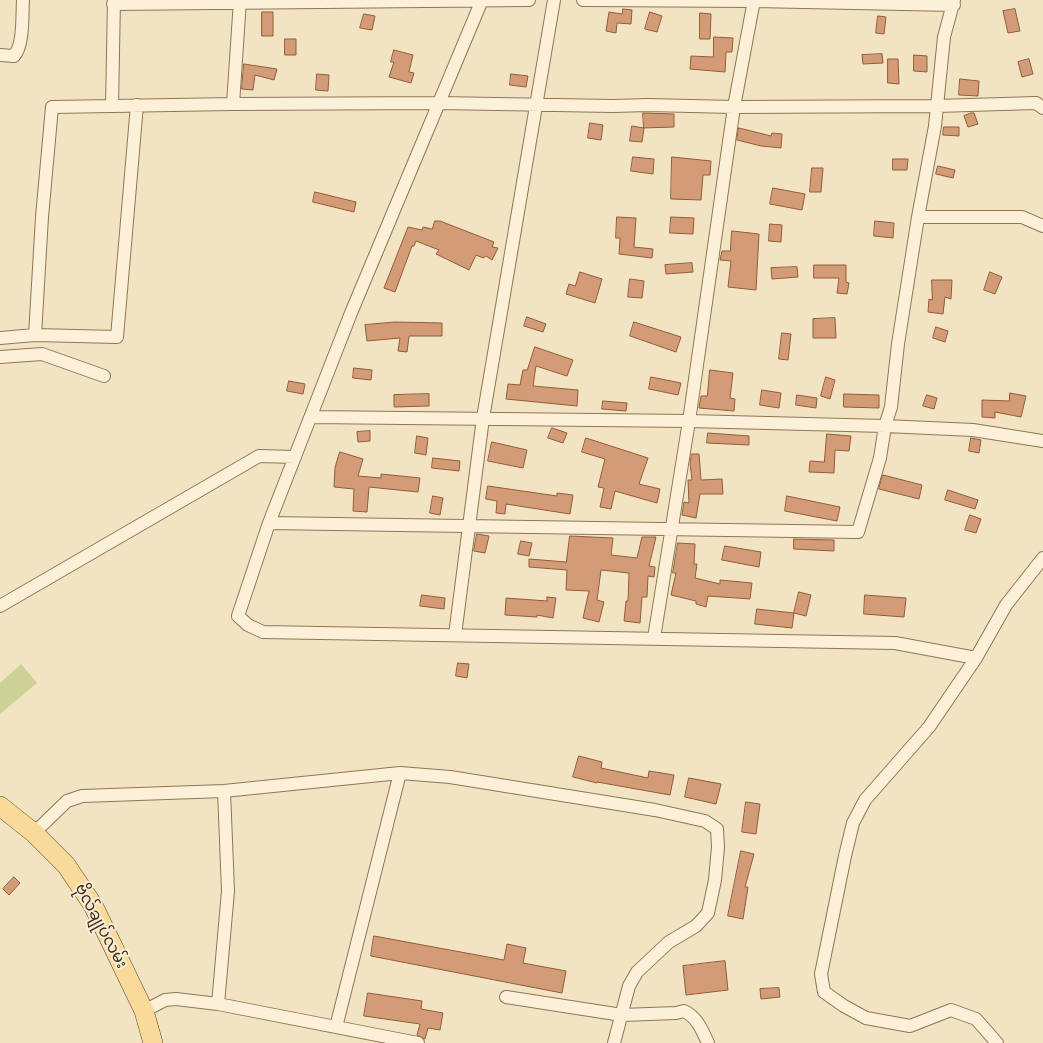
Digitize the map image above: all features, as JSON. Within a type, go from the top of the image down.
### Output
[{"type":"main road","name":"ဗိုလ်ချုပ်လမ်း","points":[[0,806],[34,833],[66,865],[93,905],[144,1011],[151,1043]]},
{"type":"street","points":[[0,55],[14,56],[18,51],[23,0]]},
{"type":"street","points":[[482,0],[351,313],[269,523],[238,616],[248,625],[263,632],[894,643],[976,658]]},
{"type":"street","points":[[112,106],[113,2],[529,0]]},
{"type":"street","points":[[455,635],[483,418],[554,0]]},
{"type":"street","points":[[269,523],[858,532],[880,458],[885,426],[891,407],[898,344],[918,217],[935,126],[944,37],[954,3],[583,0]]},
{"type":"street","points":[[233,104],[240,1]]},
{"type":"street","points":[[654,638],[690,420],[734,107],[754,1]]},
{"type":"street","points":[[35,336],[42,217],[52,106],[439,104],[734,107],[937,106],[1036,103],[1043,108]]},
{"type":"street","points":[[0,338],[35,336],[117,337],[137,105]]},
{"type":"street","points":[[918,217],[1022,217],[1043,226]]},
{"type":"street","points":[[0,357],[42,354],[104,376]]},
{"type":"street","points":[[311,417],[690,420],[885,426],[973,430],[1043,441]]},
{"type":"street","points":[[0,606],[259,456],[295,458]]},
{"type":"street","points":[[997,1043],[976,1019],[951,1010],[910,1026],[866,1018],[824,992],[822,974],[844,856],[853,822],[865,800],[929,727],[976,658],[1006,605],[1043,558]]},
{"type":"street","points":[[336,1027],[400,773]]},
{"type":"street","points":[[34,833],[67,801],[82,796],[224,791],[400,773],[450,777],[655,810],[706,822],[717,830],[718,847],[715,880],[708,913],[696,926],[669,942],[637,972],[629,986],[614,1043]]},
{"type":"street","points":[[218,1004],[228,891],[224,791]]},
{"type":"street","points":[[506,997],[622,1015],[684,1011],[690,1014],[699,1024],[708,1043]]},
{"type":"street","points":[[144,1011],[165,1000],[218,1004],[418,1043]]},
{"type":"green space","points":[[21,664],[37,683],[0,714],[0,683]]},
{"type":"building","points":[[623,9],[632,10],[631,24],[617,23],[616,33],[606,31],[609,12],[622,14]]},
{"type":"building","points":[[1015,9],[1020,31],[1008,33],[1003,11]]},
{"type":"building","points":[[262,12],[273,12],[273,36],[262,36]]},
{"type":"building","points":[[650,12],[662,16],[657,32],[645,29]]},
{"type":"building","points":[[700,13],[711,14],[710,39],[700,39]]},
{"type":"building","points":[[364,14],[375,16],[372,30],[360,28]]},
{"type":"building","points":[[878,16],[886,17],[884,34],[876,33]]},
{"type":"building","points":[[714,37],[733,38],[732,52],[726,52],[725,72],[690,69],[691,56],[713,57]]},
{"type":"building","points":[[285,39],[296,39],[296,55],[285,55]]},
{"type":"building","points":[[394,50],[413,55],[409,72],[414,73],[411,83],[389,77],[394,62],[391,62]]},
{"type":"building","points":[[882,54],[883,63],[863,64],[862,55]]},
{"type":"building","points":[[914,55],[927,56],[927,72],[914,71]]},
{"type":"building","points":[[888,59],[898,59],[899,84],[888,83]]},
{"type":"building","points":[[1029,59],[1033,74],[1022,77],[1018,62]]},
{"type":"building","points":[[244,64],[277,69],[274,80],[255,75],[253,90],[242,89]]},
{"type":"building","points":[[317,74],[329,75],[328,91],[316,90]]},
{"type":"building","points":[[511,74],[528,76],[526,87],[510,85]]},
{"type":"building","points":[[960,79],[979,81],[978,96],[959,95]]},
{"type":"building","points":[[643,113],[674,114],[674,127],[644,128]]},
{"type":"building","points":[[974,113],[978,124],[968,127],[964,116]]},
{"type":"building","points":[[590,123],[603,125],[601,140],[588,138]]},
{"type":"building","points":[[632,126],[644,128],[642,142],[630,141]]},
{"type":"building","points":[[944,127],[959,127],[959,136],[943,135]]},
{"type":"building","points":[[739,128],[771,136],[772,133],[782,134],[781,148],[761,146],[737,140]]},
{"type":"building","points":[[633,157],[654,159],[653,174],[631,171]]},
{"type":"building","points":[[672,157],[711,161],[710,175],[703,175],[701,200],[671,199]]},
{"type":"building","points":[[893,159],[908,159],[907,170],[893,170]]},
{"type":"building","points":[[938,166],[955,170],[953,178],[936,174]]},
{"type":"building","points":[[812,168],[823,168],[821,192],[810,192]]},
{"type":"building","points":[[773,188],[805,194],[802,210],[770,204]]},
{"type":"building","points":[[315,192],[356,202],[354,212],[313,202]]},
{"type":"building","points":[[617,217],[636,218],[634,247],[653,249],[652,258],[619,254],[620,238],[616,238]]},
{"type":"building","points":[[671,217],[694,218],[693,234],[670,233]]},
{"type":"building","points":[[435,221],[440,221],[494,242],[492,247],[498,248],[492,260],[486,256],[483,258],[476,255],[469,270],[436,254],[439,250],[416,241],[414,246],[412,246],[395,292],[384,288],[408,227],[422,230],[423,227],[432,229]]},
{"type":"building","points":[[875,221],[894,223],[893,238],[874,236]]},
{"type":"building","points":[[770,224],[782,225],[781,242],[769,241]]},
{"type":"building","points":[[732,231],[759,234],[756,290],[728,287],[731,261],[720,260],[722,251],[730,251]]},
{"type":"building","points":[[692,263],[693,272],[666,274],[665,265]]},
{"type":"building","points":[[814,265],[846,265],[846,282],[849,283],[847,294],[837,293],[839,278],[814,278]]},
{"type":"building","points":[[797,267],[798,277],[772,279],[771,268]]},
{"type":"building","points":[[580,272],[602,279],[595,303],[566,294],[569,284],[575,286]]},
{"type":"building","points":[[990,272],[1002,277],[995,294],[984,290]]},
{"type":"building","points":[[630,279],[644,281],[642,298],[628,297]]},
{"type":"building","points":[[932,280],[952,280],[951,299],[945,297],[943,314],[928,312],[929,299],[932,300]]},
{"type":"building","points":[[527,317],[546,324],[543,332],[524,326]]},
{"type":"building","points":[[835,318],[836,338],[813,338],[813,319]]},
{"type":"building","points":[[395,322],[442,323],[442,336],[409,336],[407,352],[398,351],[400,338],[367,341],[365,325]]},
{"type":"building","points":[[634,322],[681,337],[676,352],[630,336]]},
{"type":"building","points":[[936,327],[948,331],[945,342],[933,338]]},
{"type":"building","points":[[782,333],[791,334],[788,360],[779,359]]},
{"type":"building","points":[[535,347],[573,360],[567,376],[536,366],[533,386],[578,390],[577,406],[506,399],[508,384],[520,385],[523,370],[527,370]]},
{"type":"building","points":[[354,368],[372,370],[371,380],[353,378]]},
{"type":"building","points":[[710,370],[733,373],[730,398],[735,399],[734,411],[699,408],[701,396],[707,396]]},
{"type":"building","points":[[651,377],[681,383],[678,395],[649,389]]},
{"type":"building","points":[[826,377],[835,380],[830,399],[821,396]]},
{"type":"building","points":[[289,381],[305,384],[303,394],[287,391]]},
{"type":"building","points":[[762,390],[781,393],[779,408],[760,405]]},
{"type":"building","points":[[1010,393],[1026,396],[1021,417],[995,412],[995,418],[982,417],[982,400],[1009,401]]},
{"type":"building","points":[[429,394],[429,406],[394,407],[394,395]]},
{"type":"building","points":[[844,394],[879,395],[879,408],[844,407]]},
{"type":"building","points":[[797,395],[817,398],[816,408],[796,405]]},
{"type":"building","points":[[927,395],[937,398],[934,409],[923,406]]},
{"type":"building","points":[[603,401],[627,403],[626,411],[602,409]]},
{"type":"building","points":[[552,428],[567,433],[563,443],[548,438]]},
{"type":"building","points":[[370,431],[370,441],[358,442],[357,432]]},
{"type":"building","points":[[708,433],[749,436],[749,445],[707,443]]},
{"type":"building","points":[[827,434],[851,436],[849,451],[835,450],[834,473],[809,472],[810,461],[824,462]]},
{"type":"building","points":[[417,436],[428,438],[426,455],[415,453]]},
{"type":"building","points":[[586,438],[648,458],[639,484],[660,489],[657,503],[615,491],[611,509],[600,507],[604,488],[598,487],[605,459],[582,452]]},
{"type":"building","points":[[971,438],[981,440],[979,453],[969,451]]},
{"type":"building","points":[[492,442],[527,450],[523,468],[488,461]]},
{"type":"building","points":[[340,452],[363,459],[358,476],[381,478],[381,474],[420,478],[418,492],[369,487],[367,512],[353,511],[354,489],[334,487],[335,468]]},
{"type":"building","points":[[692,454],[699,454],[701,480],[722,479],[723,494],[700,494],[696,518],[682,515],[684,502],[689,503],[688,480],[692,480],[690,463]]},
{"type":"building","points":[[433,458],[460,461],[459,471],[432,468]]},
{"type":"building","points":[[883,475],[922,485],[919,499],[879,489]]},
{"type":"building","points":[[488,486],[557,496],[557,493],[573,495],[570,514],[506,504],[505,514],[496,513],[497,501],[486,499]]},
{"type":"building","points":[[948,490],[978,500],[975,509],[945,500]]},
{"type":"building","points":[[433,496],[443,498],[440,515],[430,513]]},
{"type":"building","points":[[787,496],[840,507],[837,521],[785,511]]},
{"type":"building","points":[[970,515],[981,519],[976,533],[965,530]]},
{"type":"building","points":[[477,534],[489,536],[485,553],[474,551]]},
{"type":"building","points":[[570,536],[613,538],[611,555],[637,558],[642,537],[656,537],[649,566],[655,567],[654,577],[648,576],[647,597],[642,597],[640,623],[624,621],[626,601],[628,601],[629,573],[601,570],[597,600],[604,602],[599,622],[583,618],[589,591],[566,590],[567,570],[529,567],[529,559],[566,562]]},
{"type":"building","points":[[794,539],[834,540],[834,551],[794,549]]},
{"type":"building","points":[[521,541],[532,543],[529,556],[518,554]]},
{"type":"building","points":[[678,543],[695,544],[694,564],[697,564],[695,578],[720,584],[720,580],[752,583],[750,599],[708,596],[706,607],[696,604],[696,601],[671,595],[676,573],[673,573]]},
{"type":"building","points":[[725,546],[761,552],[759,567],[722,560]]},
{"type":"building","points":[[799,592],[811,595],[806,616],[794,613]]},
{"type":"building","points":[[422,595],[445,598],[444,609],[420,606]]},
{"type":"building","points":[[865,595],[906,598],[904,617],[864,614]]},
{"type":"building","points":[[547,597],[556,598],[553,618],[537,615],[537,617],[505,615],[506,598],[547,601]]},
{"type":"building","points":[[757,609],[794,613],[792,628],[755,624]]},
{"type":"building","points":[[458,663],[469,664],[467,678],[456,676]]},
{"type":"building","points":[[579,756],[602,762],[601,768],[648,778],[649,771],[674,775],[670,795],[597,783],[573,777]]},
{"type":"building","points":[[689,778],[721,784],[716,804],[685,797]]},
{"type":"building","points":[[746,802],[760,804],[756,834],[742,832]]},
{"type":"building","points":[[741,851],[754,854],[745,887],[748,887],[743,919],[728,916]]},
{"type":"building","points":[[14,877],[20,883],[9,895],[3,889]]},
{"type":"building","points":[[374,936],[504,960],[507,944],[526,948],[523,963],[566,971],[562,993],[371,956]]},
{"type":"building","points":[[725,961],[728,990],[686,995],[683,966]]},
{"type":"building","points":[[779,988],[780,997],[761,999],[760,989]]},
{"type":"building","points":[[368,993],[422,1001],[421,1009],[443,1013],[440,1030],[428,1028],[425,1039],[417,1035],[420,1024],[364,1016]]}]
